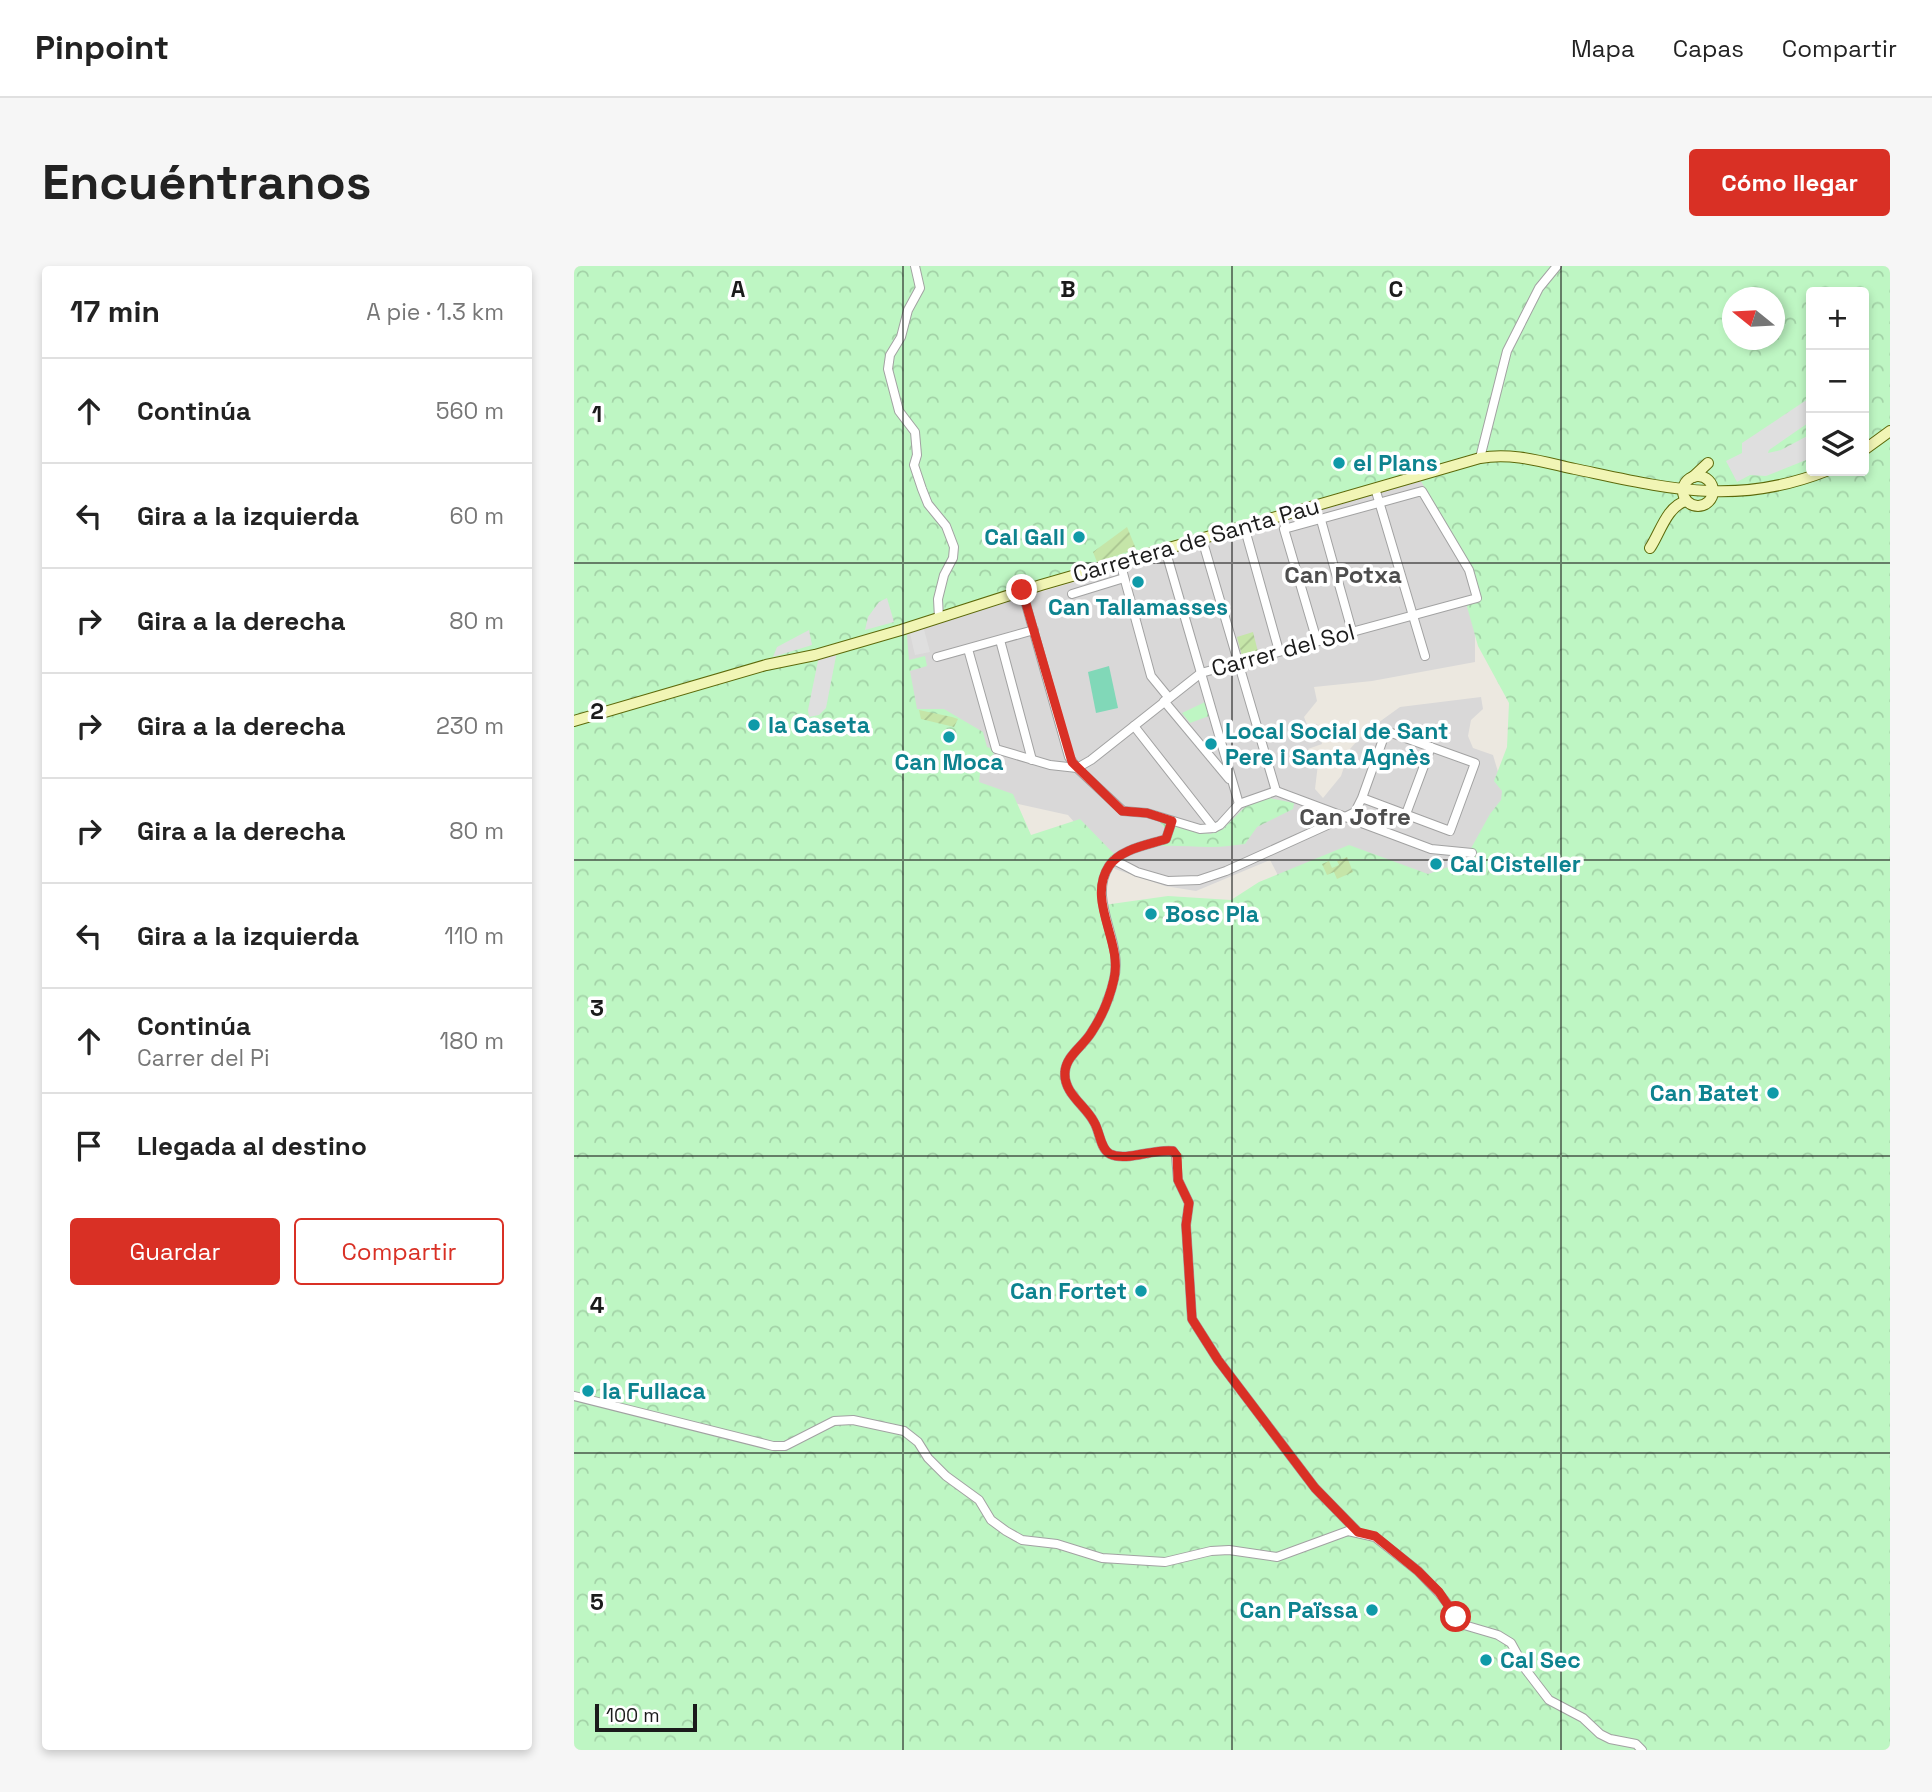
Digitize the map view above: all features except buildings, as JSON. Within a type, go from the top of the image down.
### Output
[{"type":"main road","points":[[1869,446],[1890,431]]},
{"type":"main road","name":"Carretera de Santa Pau","points":[[574,721],[766,665],[815,655],[1022,590],[1480,458],[1521,457],[1664,486]]},
{"type":"main road","points":[[1664,486],[1739,492],[1795,483],[1813,476]]},
{"type":"main road","points":[[1650,548],[1688,487],[1701,477],[1713,490]]},
{"type":"main road","points":[[1664,486],[1688,487]]},
{"type":"street","points":[[915,266],[920,288],[908,310],[901,337],[890,355],[888,369],[899,411],[915,432],[914,465],[922,489],[928,504],[951,535],[954,547],[953,558],[944,575],[938,599],[939,618]]},
{"type":"street","points":[[1480,458],[1507,351],[1539,288],[1557,266]]},
{"type":"street","points":[[1375,488],[1426,656]]},
{"type":"street","name":"Carrer del Sol","points":[[1077,768],[1091,760],[1201,673],[1477,598],[1469,570],[1422,491],[1380,504]]},
{"type":"street","points":[[1317,641],[1284,529],[1380,504]]},
{"type":"street","points":[[1321,520],[1352,631]]},
{"type":"street","points":[[1244,526],[1279,651]]},
{"type":"street","points":[[1202,538],[1276,791]]},
{"type":"street","points":[[1165,549],[1239,804]]},
{"type":"street","points":[[1120,562],[1151,676],[1166,700],[1231,781]]},
{"type":"street","points":[[1072,594],[1124,578]]},
{"type":"street","points":[[1022,590],[1069,757],[1122,811],[1147,813],[1200,829],[1214,828],[1239,804],[1276,791],[1432,849],[1472,853]]},
{"type":"street","points":[[937,657],[1034,630]]},
{"type":"street","points":[[1000,640],[1032,760]]},
{"type":"street","points":[[968,649],[996,749],[1050,765],[1077,768]]},
{"type":"street","points":[[1134,726],[1214,828]]},
{"type":"street","points":[[1114,860],[1137,872],[1168,881],[1199,880],[1226,871],[1345,817],[1355,812],[1362,798],[1387,731],[1475,763],[1450,831],[1362,798]]},
{"type":"street","points":[[1406,814],[1431,747]]},
{"type":"street","points":[[1172,821],[1166,839],[1128,851],[1109,866],[1102,889],[1103,915],[1115,948],[1117,965],[1114,982],[1092,1032],[1070,1058],[1065,1073],[1068,1086],[1094,1120],[1104,1150],[1111,1155],[1165,1150],[1173,1151],[1177,1156],[1178,1180],[1189,1203],[1186,1225],[1192,1319],[1218,1360],[1315,1488],[1358,1532]]},
{"type":"street","points":[[574,1396],[773,1446],[785,1446],[825,1424],[842,1420],[878,1423],[904,1431],[918,1442],[928,1458],[946,1476],[979,1500],[991,1520],[1022,1540],[1057,1545],[1102,1558],[1165,1562],[1221,1550],[1277,1557],[1336,1534],[1358,1532],[1375,1536],[1418,1571],[1439,1592],[1464,1625],[1511,1643],[1549,1700],[1583,1718],[1600,1734],[1610,1739],[1636,1744],[1642,1750]]},
{"type":"shaded area","points":[[1806,400],[1806,424],[1768,453],[1781,450],[1806,437],[1806,460],[1766,476],[1750,475],[1737,482],[1726,461],[1742,453],[1742,443]]},
{"type":"shaded area","points":[[1425,480],[1475,561],[1475,662],[1372,681],[1314,687],[1317,701],[1304,717],[1308,727],[1317,724],[1322,744],[1308,749],[1318,764],[1315,789],[1323,798],[1341,776],[1350,749],[1364,733],[1400,707],[1481,697],[1483,709],[1471,720],[1468,736],[1473,748],[1493,755],[1501,782],[1512,791],[1438,897],[1281,881],[1270,860],[1196,891],[1165,886],[1115,869],[1068,815],[983,796],[915,725],[899,634],[1088,578],[1360,486]]},
{"type":"shaded area","points":[[887,598],[894,622],[865,630],[868,617],[879,602]]},
{"type":"shaded area","points":[[923,626],[930,652],[915,655],[909,629]]},
{"type":"shaded area","points":[[809,630],[812,645],[773,657],[777,647]]},
{"type":"shaded area","points":[[837,651],[826,708],[819,715],[809,717],[808,710],[819,656]]},
{"type":"green space","points":[[574,266],[1890,266],[1890,1750],[574,1750]],"holes":[[[1418,476],[1472,569],[1481,599],[1466,603],[1478,646],[1509,703],[1507,747],[1494,781],[1502,791],[1501,800],[1469,852],[1457,864],[1428,874],[1349,845],[1259,882],[1231,900],[1168,896],[1104,905],[1108,871],[1119,858],[1131,851],[1158,846],[1217,847],[1245,844],[1257,827],[1293,809],[1294,803],[1269,798],[1247,805],[1223,829],[1210,834],[1159,821],[1165,829],[1162,837],[1115,855],[1080,819],[1031,835],[1013,794],[979,782],[981,764],[994,754],[993,749],[987,747],[983,732],[944,709],[917,709],[910,671],[927,666],[925,656],[909,660],[906,625]]]},
{"type":"green space","points":[[1127,527],[1136,549],[1097,562],[1093,552]]},
{"type":"green space","points":[[1253,632],[1258,652],[1242,656],[1237,637]]},
{"type":"green space","points":[[1109,666],[1118,708],[1096,713],[1088,672]]},
{"type":"green space","points":[[1205,702],[1209,716],[1190,723],[1182,713]]},
{"type":"green space","points":[[919,710],[958,719],[954,727],[921,719]]},
{"type":"green space","points":[[1347,857],[1353,872],[1337,879],[1334,872],[1327,875],[1322,864],[1329,861],[1332,868],[1339,865],[1337,861]]},
{"type":"place","name":"el Plans","points":[[1339,463]]},
{"type":"place","name":"Cal Gall","points":[[1079,537]]},
{"type":"place","name":"Can Tallamasses","points":[[1138,582]]},
{"type":"place","name":"la Caseta","points":[[754,725]]},
{"type":"place","name":"Can Moca","points":[[949,737]]},
{"type":"place","name":"Local Social de Sant Pere i Santa Agnès","points":[[1211,744]]},
{"type":"place","name":"Cal Cisteller","points":[[1436,864]]},
{"type":"place","name":"Bosc Pla","points":[[1151,914]]},
{"type":"place","name":"Can Batet","points":[[1773,1093]]},
{"type":"place","name":"Can Fortet","points":[[1141,1291]]},
{"type":"place","name":"la Fullaca","points":[[588,1391]]},
{"type":"place","name":"Can Païssa","points":[[1372,1610]]},
{"type":"place","name":"Cal Sec","points":[[1486,1660]]},
{"type":"district","name":"Can Potxa","points":[[1343,575]]},
{"type":"district","name":"Can Jofre","points":[[1355,817]]},
{"type":"route","points":[[1022,590],[1072,762],[1122,811],[1147,813],[1172,821],[1166,839],[1128,851],[1109,866],[1102,889],[1103,915],[1115,948],[1117,965],[1114,982],[1092,1032],[1070,1058],[1065,1073],[1068,1086],[1075,1099],[1094,1120],[1104,1150],[1111,1155],[1165,1150],[1173,1151],[1177,1156],[1178,1180],[1189,1203],[1186,1225],[1192,1319],[1218,1360],[1315,1488],[1358,1532],[1375,1536],[1418,1571],[1439,1592],[1456,1617]]}]
